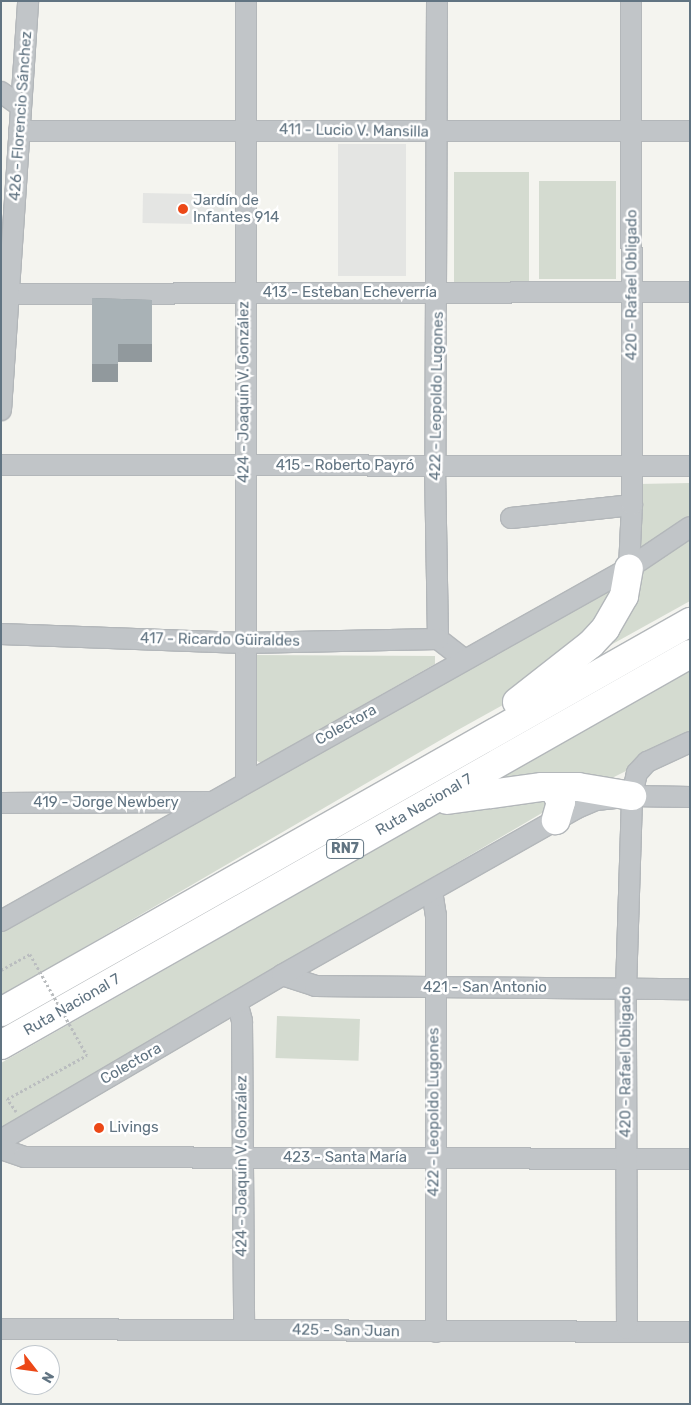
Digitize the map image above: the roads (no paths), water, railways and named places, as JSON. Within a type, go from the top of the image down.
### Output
[{"type":"highway","points":[[424,771],[592,644],[617,612],[624,596],[629,568]]},
{"type":"highway","name":"Ruta Nacional 7","points":[[1,1012],[690,622]]},
{"type":"highway","name":"Ruta Nacional 7","points":[[1,1045],[690,654]]},
{"type":"highway","points":[[399,819],[447,800],[476,794],[553,787],[578,787],[632,796]]},
{"type":"highway","points":[[553,787],[561,802],[556,820]]},
{"type":"street","name":"426 - Florencio Sánchez","points":[[1,410],[4,339],[10,294],[7,250],[16,190],[28,1]]},
{"type":"street","name":"424 - Joaquín V. González","points":[[246,1],[244,130],[244,643],[246,782]]},
{"type":"street","name":"422 - Leopoldo Lugones","points":[[437,1],[438,293],[435,466],[438,638]]},
{"type":"street","name":"420 - Rafael Obligado","points":[[629,568],[632,504],[633,133],[631,1]]},
{"type":"street","points":[[1,92],[20,106]]},
{"type":"street","name":"411 - Lucio V. Mansilla","points":[[19,131],[244,130],[633,133],[690,131]]},
{"type":"street","points":[[1,206],[16,190]]},
{"type":"street","name":"413 - Esteban Echeverría","points":[[10,294],[690,292]]},
{"type":"street","name":"415 - Roberto Payró","points":[[1,465],[244,467],[690,466]]},
{"type":"street","points":[[511,518],[632,504]]},
{"type":"street","name":"Colectora","points":[[1,921],[464,659],[629,568],[690,527]]},
{"type":"street","name":"417 - Ricardo Güiraldes","points":[[1,634],[244,643],[438,638]]},
{"type":"street","points":[[438,638],[464,659]]},
{"type":"street","name":"420 - Rafael Obligado","points":[[627,1329],[626,988],[632,796],[637,773],[647,762],[690,742]]},
{"type":"street","points":[[632,796],[690,797]]},
{"type":"street","name":"Colectora","points":[[1,1140],[282,975],[556,820],[596,800],[632,796]]},
{"type":"street","name":"419 - Jorge Newbery","points":[[1,803],[210,802]]},
{"type":"street","name":"422 - Leopoldo Lugones","points":[[432,891],[436,915],[434,989],[436,1332]]},
{"type":"street","name":"421 - San Antonio","points":[[282,975],[315,986],[434,989],[690,988]]},
{"type":"street","name":"424 - Joaquín V. González","points":[[238,1002],[242,1021],[244,1329]]},
{"type":"street","name":"423 - Santa María","points":[[1,1149],[24,1157],[690,1159]]},
{"type":"street","name":"425 - San Juan","points":[[1,1328],[436,1332],[627,1329],[690,1332]]},
{"type":"place","name":"Jardín de Infantes 914","points":[[183,209]]},
{"type":"place","name":"Livings","points":[[99,1128]]}]
